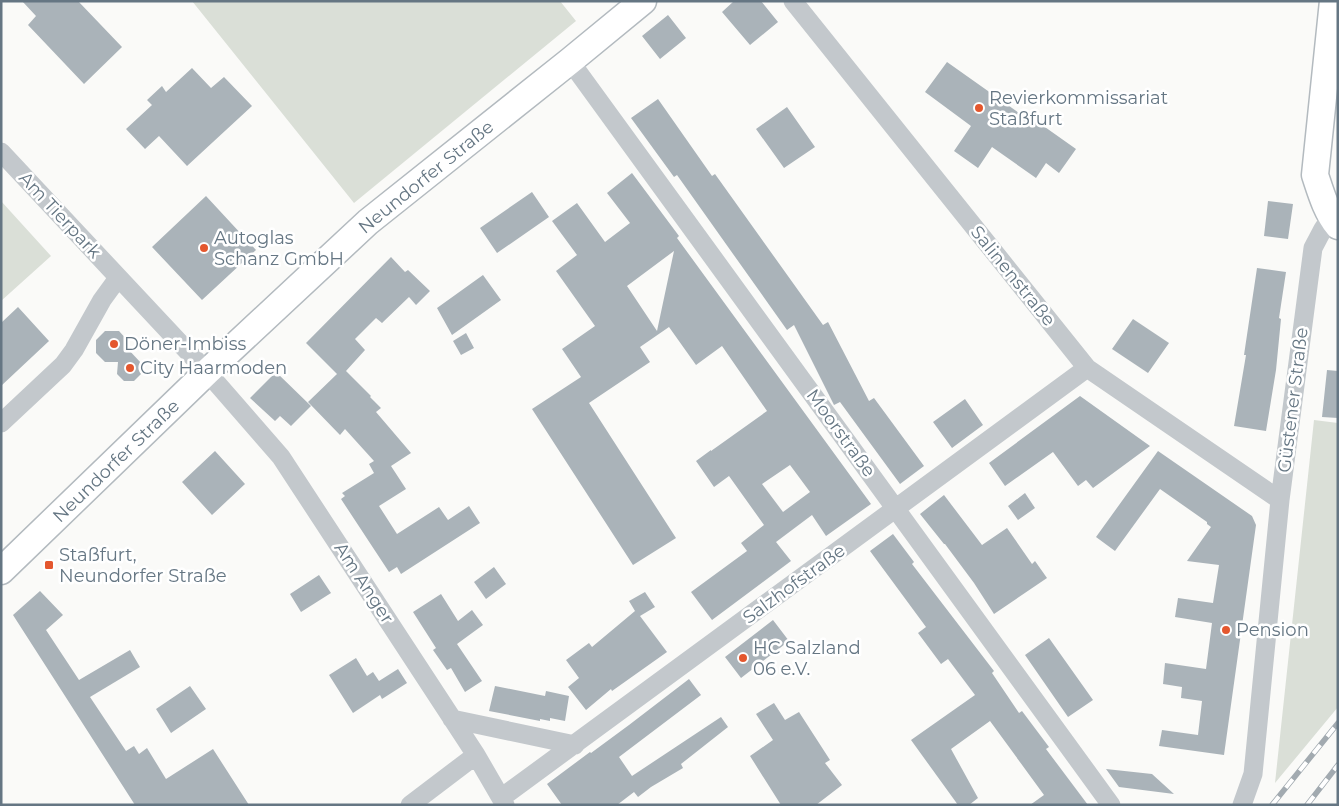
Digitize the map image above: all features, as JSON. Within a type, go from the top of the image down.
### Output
[{"type":"main road","name":"Neundorfer Straße","points":[[1,571],[207,372],[368,222],[643,1]]},
{"type":"main road","name":"Güstener Straße","points":[[1333,1],[1315,176],[1324,203],[1334,222]]},
{"type":"street","name":"Salinenstraße","points":[[793,1],[1087,368],[1280,500]]},
{"type":"street","name":"Moorstraße","points":[[570,61],[1111,805]]},
{"type":"street","name":"Am Tierpark","points":[[1,152],[207,372]]},
{"type":"street","name":"Güstener Straße","points":[[1242,805],[1253,774],[1280,500],[1313,248],[1322,229],[1334,222]]},
{"type":"street","points":[[1,423],[63,365],[74,350],[102,300],[118,278]]},
{"type":"street","name":"Salzhofstraße","points":[[503,802],[575,744],[1087,368]]},
{"type":"street","name":"Am Anger","points":[[207,372],[281,457],[476,755],[503,802]]},
{"type":"street","points":[[452,719],[575,744]]},
{"type":"street","points":[[410,805],[476,755]]},
{"type":"shaded area","points":[[192,1],[560,1],[576,21],[354,203]]},
{"type":"shaded area","points":[[1,201],[51,256],[1,301]]},
{"type":"shaded area","points":[[1314,420],[1338,423],[1338,707],[1275,783]]},
{"type":"building","points":[[22,1],[78,1],[122,47],[84,84],[28,25],[36,16]]},
{"type":"building","points":[[734,1],[761,1],[778,22],[750,45],[722,12]]},
{"type":"building","points":[[668,15],[686,38],[660,59],[642,36]]},
{"type":"building","name":"Revierkommissariat Staßfurt","points":[[947,62],[1033,123],[1035,120],[1076,149],[1059,173],[1046,163],[1036,178],[992,147],[978,168],[954,151],[971,126],[925,92]]},
{"type":"building","points":[[192,68],[211,88],[224,77],[252,106],[187,166],[159,136],[145,149],[126,129],[152,105],[147,100],[162,86],[166,92]]},
{"type":"building","points":[[658,99],[712,176],[715,174],[823,325],[828,322],[869,401],[874,398],[924,466],[900,484],[840,402],[834,405],[794,325],[787,330],[677,175],[674,177],[631,118]]},
{"type":"building","points":[[787,107],[815,147],[784,168],[756,129]]},
{"type":"building","points":[[632,173],[679,236],[677,238],[871,504],[826,536],[812,515],[776,542],[791,561],[712,620],[691,592],[747,551],[741,543],[764,525],[729,476],[714,487],[696,461],[767,411],[722,346],[696,365],[669,327],[640,347],[650,362],[589,403],[676,538],[633,565],[532,409],[581,377],[562,349],[595,326],[556,271],[577,255],[552,221],[577,203],[605,242],[630,223],[607,193]],"holes":[[[674,251],[657,331],[627,286]],[[790,465],[810,492],[783,512],[762,484]]]},
{"type":"building","points":[[532,192],[549,217],[497,253],[480,228]]},
{"type":"building","name":"Autoglas Schanz GmbH","points":[[206,196],[256,250],[202,300],[152,247]]},
{"type":"building","points":[[1268,201],[1293,204],[1288,239],[1264,236]]},
{"type":"building","points":[[391,257],[405,272],[408,270],[430,291],[416,305],[409,297],[382,323],[376,318],[355,339],[365,350],[346,371],[381,408],[376,412],[411,453],[391,466],[406,489],[379,506],[397,534],[439,507],[448,520],[469,506],[480,523],[401,574],[397,567],[389,572],[341,499],[345,496],[342,493],[374,473],[369,464],[374,461],[345,429],[340,435],[308,402],[337,374],[306,343]]},
{"type":"building","points":[[1257,268],[1286,272],[1279,318],[1281,319],[1276,370],[1266,431],[1234,426],[1246,355],[1244,355]]},
{"type":"building","points":[[483,275],[501,300],[452,335],[437,308]]},
{"type":"building","points":[[18,307],[49,341],[1,386],[1,323]]},
{"type":"building","points":[[1133,319],[1169,343],[1148,373],[1112,349]]},
{"type":"building","points":[[105,331],[119,331],[128,341],[127,348],[142,364],[142,373],[134,381],[124,381],[117,374],[118,362],[105,362],[96,353],[96,340]]},
{"type":"building","points":[[466,333],[474,348],[461,355],[453,341]]},
{"type":"building","points":[[1327,370],[1338,371],[1338,418],[1322,417]]},
{"type":"building","points":[[276,372],[311,406],[291,426],[280,416],[275,421],[250,398]]},
{"type":"building","points":[[1080,396],[1150,446],[1093,488],[1086,480],[1078,486],[1053,452],[1005,486],[989,463]]},
{"type":"building","points":[[965,399],[983,425],[952,448],[933,422]]},
{"type":"building","points":[[215,451],[245,484],[212,515],[182,482]]},
{"type":"building","points":[[1158,451],[1252,516],[1256,525],[1224,755],[1159,746],[1162,730],[1198,735],[1202,701],[1181,698],[1182,687],[1163,684],[1165,663],[1206,669],[1212,623],[1175,617],[1178,598],[1213,603],[1219,565],[1187,561],[1211,527],[1207,522],[1160,489],[1115,551],[1096,537]]},
{"type":"building","points":[[1025,493],[1035,508],[1018,520],[1008,506]]},
{"type":"building","points":[[944,495],[982,545],[1007,528],[1032,564],[1035,561],[1047,578],[994,614],[974,583],[920,514]]},
{"type":"building","points":[[893,534],[914,562],[912,564],[994,671],[992,673],[1019,713],[1022,711],[1049,747],[1046,749],[1088,805],[1030,805],[1044,795],[990,721],[951,749],[978,798],[969,805],[958,805],[911,740],[975,695],[948,659],[941,664],[918,633],[926,627],[870,551]]},
{"type":"building","points":[[494,567],[506,584],[486,599],[474,582]]},
{"type":"building","points":[[319,575],[331,593],[301,612],[290,594]]},
{"type":"building","points":[[40,591],[63,615],[46,630],[79,680],[130,650],[140,667],[90,697],[126,751],[134,746],[139,754],[147,748],[166,779],[213,749],[249,805],[135,805],[13,615]]},
{"type":"building","points":[[645,592],[655,607],[640,616],[667,652],[612,691],[611,689],[586,710],[568,687],[579,678],[566,660],[589,643],[592,647],[635,611],[629,601]]},
{"type":"building","points":[[441,594],[458,621],[472,610],[483,625],[457,644],[482,681],[465,692],[451,668],[447,670],[433,650],[436,648],[413,612]]},
{"type":"building","points":[[773,620],[789,641],[741,678],[725,657]]},
{"type":"building","points":[[1049,638],[1093,700],[1068,717],[1025,655]]},
{"type":"building","points":[[356,658],[367,676],[373,672],[379,681],[398,669],[407,683],[382,699],[380,695],[353,713],[329,675]]},
{"type":"building","points":[[689,679],[701,695],[619,757],[632,776],[721,717],[728,727],[681,764],[683,768],[638,797],[634,792],[617,805],[562,805],[547,784]]},
{"type":"building","points":[[190,686],[206,709],[171,733],[156,709]]},
{"type":"building","points":[[495,686],[545,696],[546,691],[569,696],[565,721],[550,718],[550,721],[540,719],[540,721],[489,711]]},
{"type":"building","points":[[774,703],[785,720],[799,712],[830,760],[825,763],[842,785],[816,805],[781,805],[750,756],[773,740],[756,714]]},
{"type":"building","points":[[1106,769],[1152,774],[1174,794],[1119,787]]},
{"type":"railway","points":[[1272,805],[1338,723]]},
{"type":"railway","points":[[1307,805],[1338,765]]},
{"type":"place","name":"Revierkommissariat Staßfurt","points":[[979,108]]},
{"type":"place","name":"Autoglas Schanz GmbH","points":[[204,248]]},
{"type":"place","name":"Döner-Imbiss","points":[[114,344]]},
{"type":"place","name":"City Haarmoden","points":[[130,368]]},
{"type":"place","name":"Staßfurt, Neundorfer Straße","points":[[49,565]]},
{"type":"place","name":"Pension","points":[[1226,630]]},
{"type":"place","name":"HC Salzland 06 e.V.","points":[[743,658]]}]
